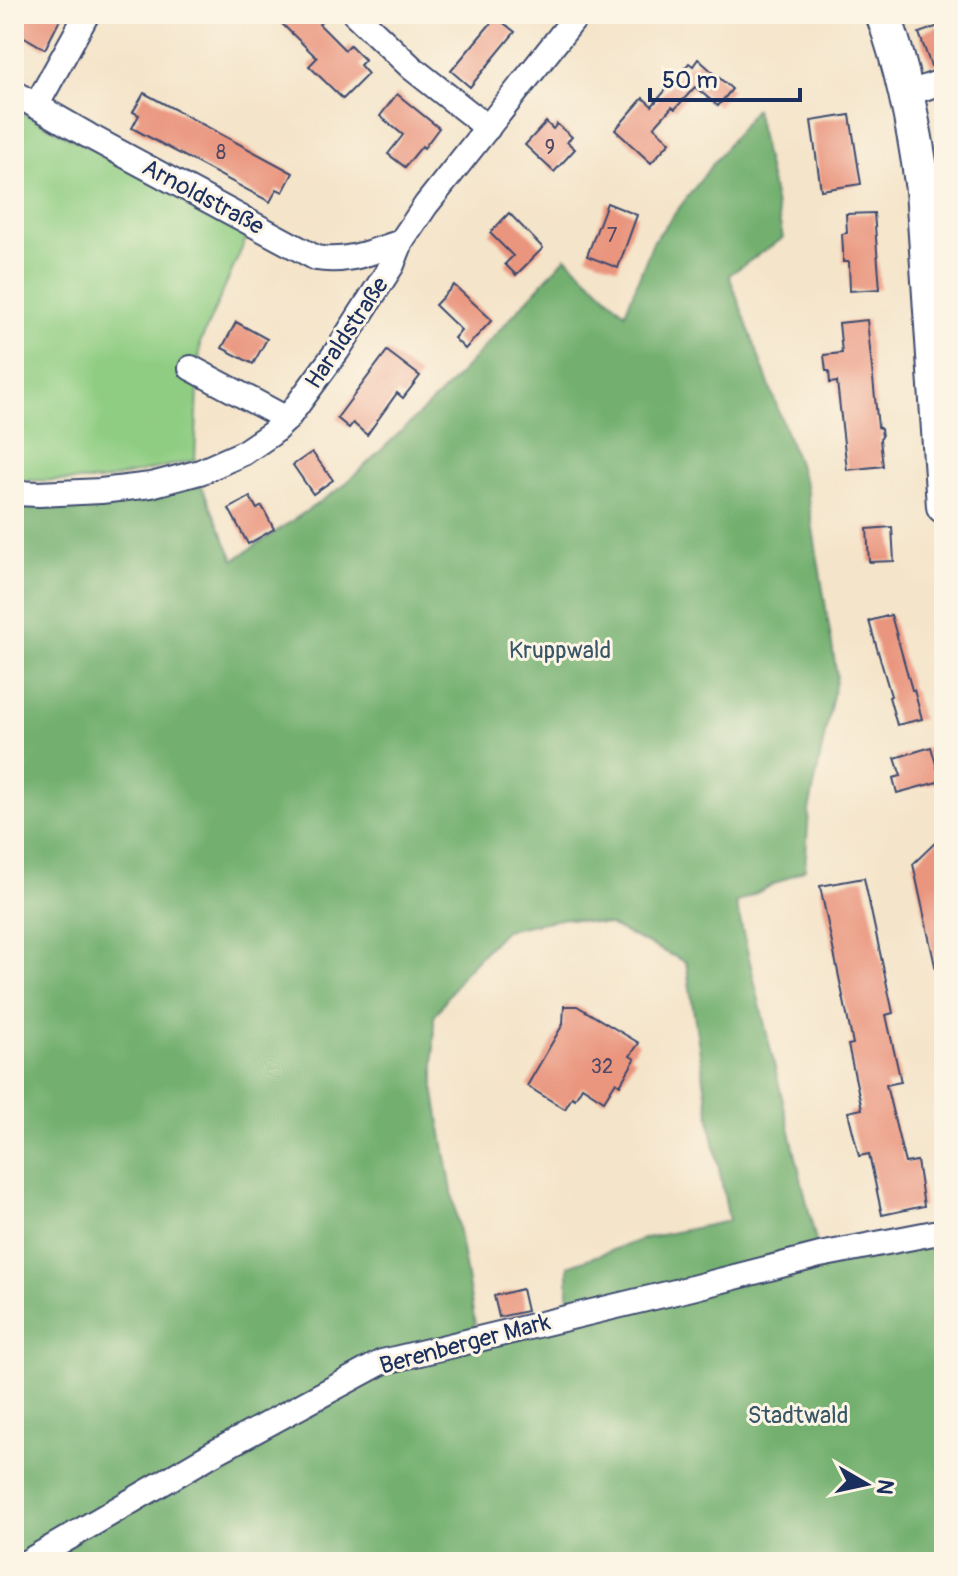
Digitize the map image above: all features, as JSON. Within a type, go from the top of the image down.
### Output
[{"type":"main road","points":[[883,14],[907,94],[923,190],[941,410],[944,506]]},
{"type":"street","points":[[36,106],[87,14]]},
{"type":"street","points":[[355,14],[412,68],[488,128]]},
{"type":"street","name":"Haraldstraße","points":[[14,493],[101,491],[151,485],[200,472],[243,453],[271,434],[287,419],[362,314],[392,265],[401,242],[426,205],[578,14]]},
{"type":"street","points":[[907,94],[944,81]]},
{"type":"street","name":"Arnoldstraße","points":[[14,93],[316,258],[348,259],[401,242]]},
{"type":"street","points":[[191,368],[287,419]]},
{"type":"street","name":"Berenberger Mark","points":[[27,1562],[212,1454],[382,1362],[820,1255],[944,1231]]},
{"type":"green space","points":[[14,107],[250,230],[200,343],[195,460],[100,481],[14,480]]},
{"type":"green space","name":"Kruppwald","points":[[755,109],[783,238],[729,275],[806,486],[837,676],[809,811],[805,869],[736,903],[819,1254],[568,1314],[568,1266],[646,1238],[729,1221],[686,962],[609,925],[565,918],[505,930],[463,974],[434,1017],[434,1088],[477,1335],[382,1358],[21,1562],[14,1562],[14,506],[99,501],[198,478],[234,560],[342,487],[445,390],[566,257],[625,313],[653,242]]},
{"type":"green space","name":"Stadtwald","points":[[944,1233],[944,1562],[31,1562],[384,1368]]},
{"type":"building","points":[[14,14],[63,14],[45,49],[14,31]]},
{"type":"building","points":[[272,14],[329,14],[319,24],[345,50],[350,45],[365,60],[360,65],[368,74],[343,99],[309,66],[317,58]]},
{"type":"building","points":[[496,17],[515,32],[470,87],[451,71]]},
{"type":"building","points":[[944,24],[944,62],[931,66],[919,33]]},
{"type":"building","points":[[698,59],[732,89],[718,106],[695,87],[675,109],[672,107],[654,127],[670,142],[651,163],[615,130],[643,98],[652,106],[689,63],[693,66]]},
{"type":"building","points":[[144,93],[293,173],[283,192],[277,189],[270,202],[132,128],[139,115],[133,112]]},
{"type":"building","points":[[397,94],[439,128],[405,167],[388,154],[403,135],[380,116]]},
{"type":"building","points":[[850,115],[861,184],[821,190],[811,121]]},
{"type":"building","points":[[546,122],[553,129],[557,124],[572,137],[567,142],[575,149],[554,172],[525,145]]},
{"type":"building","points":[[607,203],[637,215],[618,268],[587,256]]},
{"type":"building","points":[[509,213],[543,248],[516,275],[505,264],[513,256],[490,233]]},
{"type":"building","points":[[874,213],[880,289],[850,291],[849,262],[843,262],[842,234],[847,233],[846,214]]},
{"type":"building","points":[[454,285],[492,320],[465,349],[454,338],[461,330],[435,305]]},
{"type":"building","points":[[867,320],[883,466],[847,470],[837,382],[830,383],[824,355],[842,353],[839,323]]},
{"type":"building","points":[[236,322],[267,339],[253,364],[222,348]]},
{"type":"building","points":[[387,351],[420,376],[403,398],[397,393],[367,435],[353,423],[349,428],[337,418]]},
{"type":"building","points":[[312,452],[333,480],[313,494],[293,465]]},
{"type":"building","points":[[250,497],[257,509],[262,506],[274,529],[248,544],[229,509]]},
{"type":"building","points":[[892,527],[894,561],[869,562],[867,529]]},
{"type":"building","points":[[891,615],[922,719],[897,725],[869,621]]},
{"type":"building","points":[[931,747],[941,781],[897,793],[893,778],[901,776],[895,758]]},
{"type":"building","points":[[944,834],[944,974],[937,975],[913,864]]},
{"type":"building","points":[[864,878],[893,1013],[886,1015],[901,1082],[886,1085],[905,1163],[917,1161],[924,1206],[882,1215],[869,1154],[859,1156],[848,1112],[862,1109],[848,1045],[853,1044],[820,886]]},
{"type":"building","points":[[564,1006],[577,1006],[639,1043],[630,1056],[635,1059],[620,1085],[616,1082],[604,1101],[582,1087],[565,1109],[527,1086],[563,1024]]},
{"type":"building","points":[[522,1289],[527,1311],[499,1317],[494,1296]]}]
